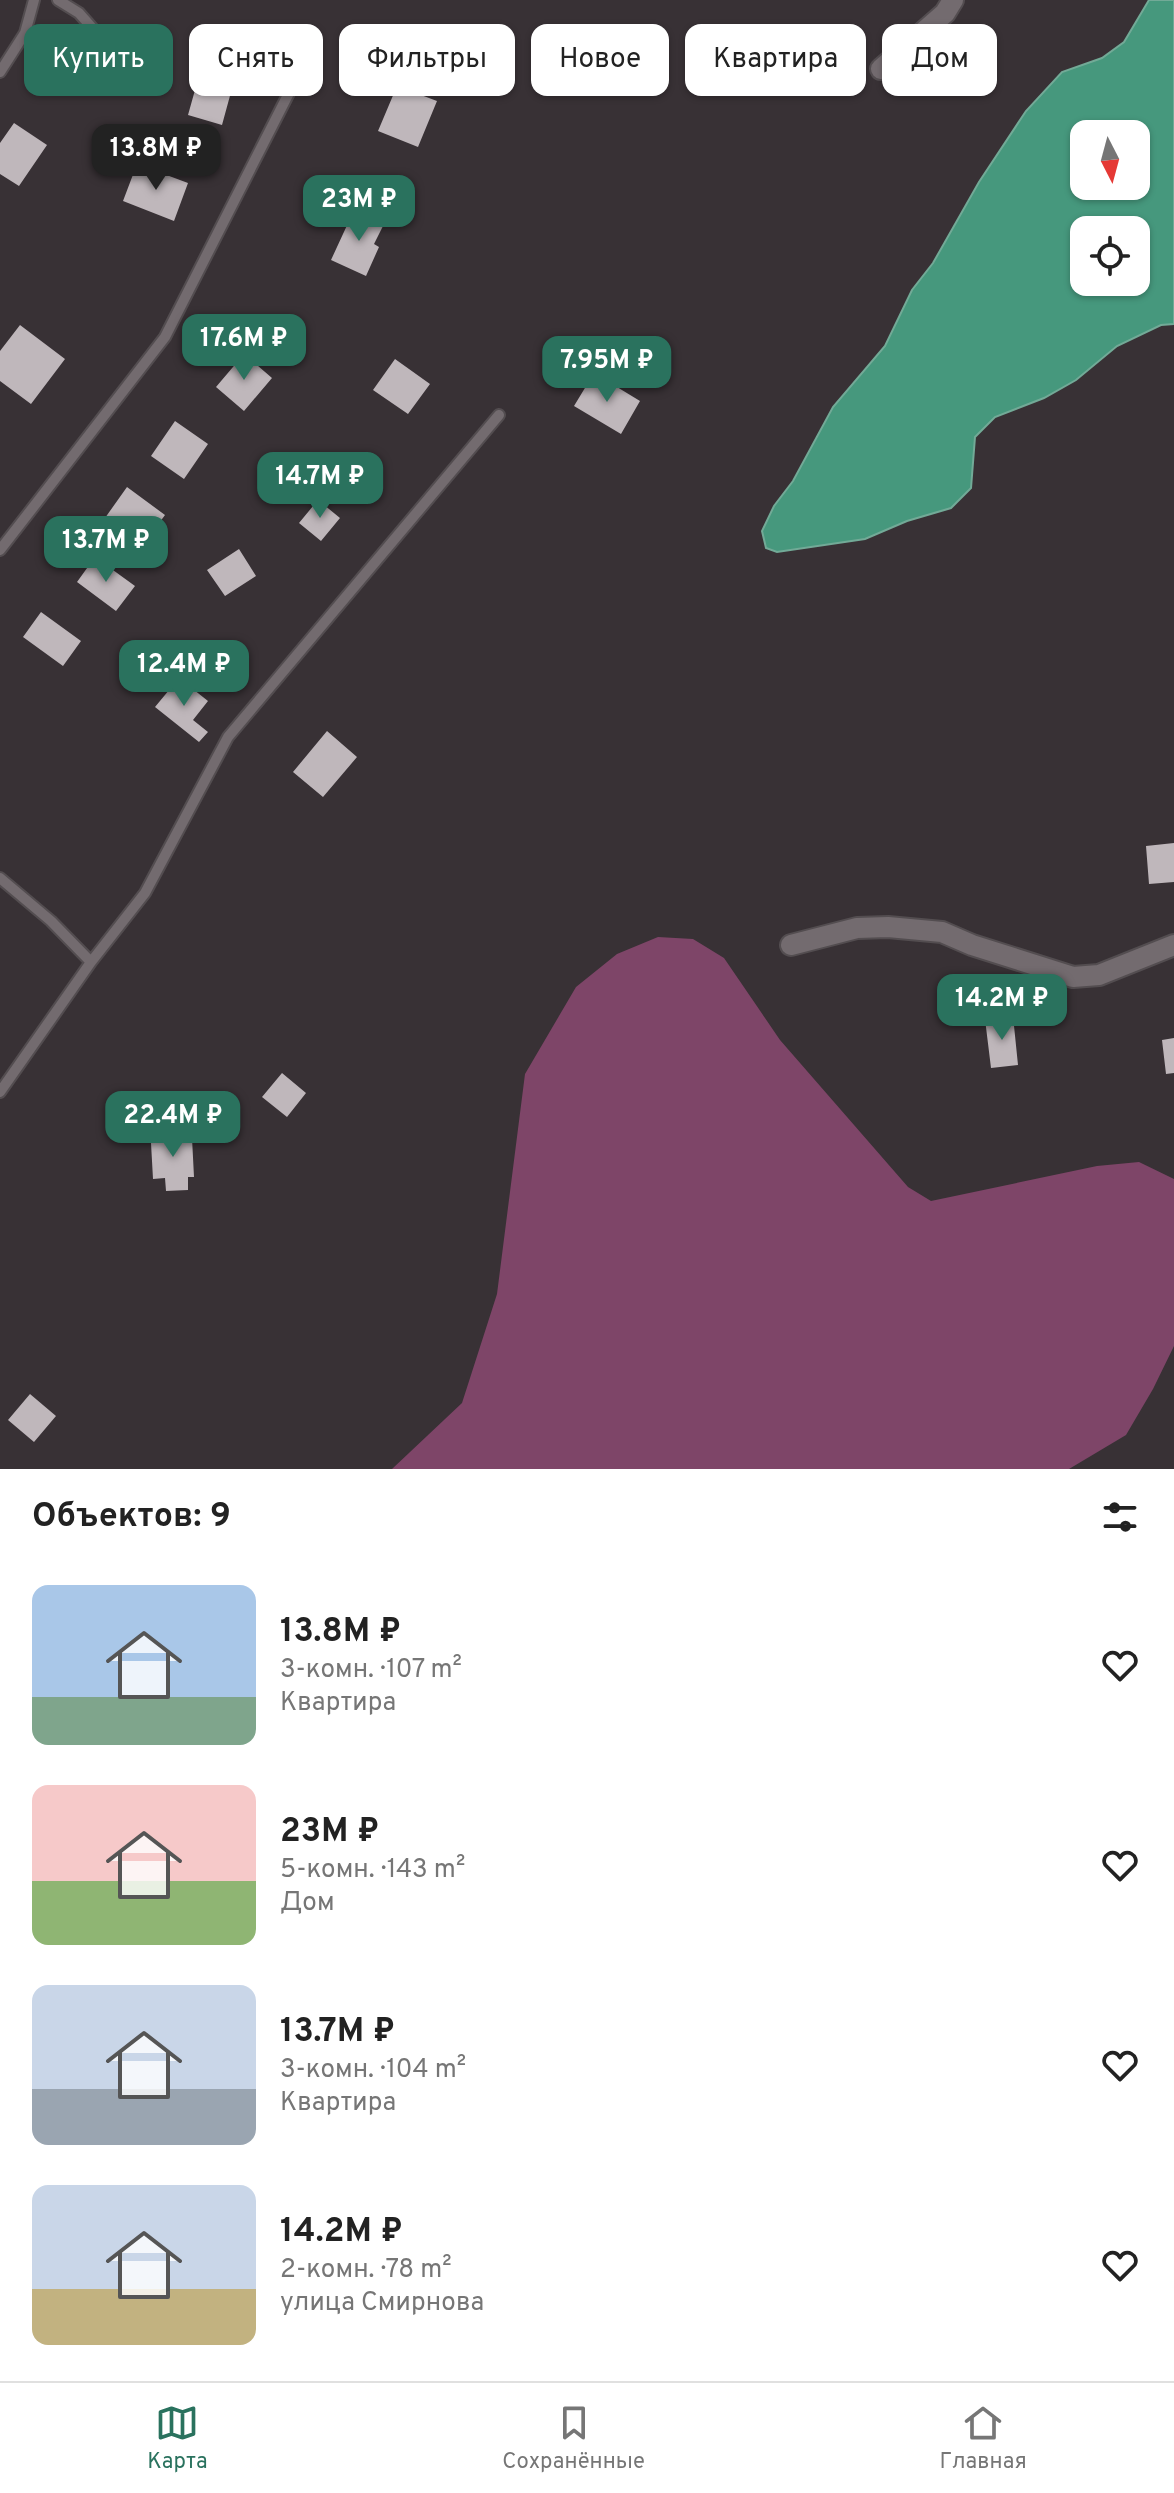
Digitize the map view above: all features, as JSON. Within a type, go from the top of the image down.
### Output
[{"type":"street","points":[[881,69],[945,13],[953,0]]},
{"type":"street","points":[[791,945],[857,928],[888,927],[942,932],[972,945],[1073,977],[1099,975],[1174,945]]},
{"type":"lane","points":[[0,72],[25,33],[34,0]]},
{"type":"lane","points":[[58,0],[79,13],[89,24]]},
{"type":"lane","points":[[0,550],[165,337],[287,96]]},
{"type":"lane","points":[[0,1092],[91,962],[145,893],[228,737],[499,415]]},
{"type":"lane","points":[[0,878],[51,921],[91,962]]},
{"type":"shaded area","points":[[1149,0],[1174,0],[1174,324],[1161,325],[1117,346],[1076,380],[1044,398],[995,417],[975,437],[971,488],[951,508],[907,521],[865,539],[777,552],[766,548],[762,531],[774,506],[793,481],[833,407],[885,346],[912,290],[933,263],[979,182],[1026,111],[1062,72],[1102,58],[1124,42]]},
{"type":"shaded area","points":[[658,937],[693,939],[724,958],[780,1040],[908,1187],[931,1201],[1097,1166],[1139,1162],[1174,1179],[1174,1346],[1126,1435],[1069,1469],[392,1469],[462,1403],[497,1294],[525,1074],[576,987],[617,954]]},
{"type":"building","points":[[193,96],[230,96],[222,125],[188,115]]},
{"type":"building","points":[[393,96],[424,96],[437,101],[418,147],[378,131]]},
{"type":"building","points":[[14,123],[47,145],[19,186],[0,174],[0,143]]},
{"type":"building","points":[[137,164],[188,183],[174,221],[123,201]]},
{"type":"building","points":[[355,208],[385,222],[374,244],[379,247],[366,276],[331,260]]},
{"type":"building","points":[[20,325],[65,359],[31,404],[0,381],[0,351]]},
{"type":"building","points":[[244,354],[272,378],[244,411],[216,387]]},
{"type":"building","points":[[395,359],[430,384],[408,414],[373,390]]},
{"type":"building","points":[[594,373],[640,401],[621,434],[574,406]]},
{"type":"building","points":[[175,421],[208,444],[184,479],[151,456]]},
{"type":"building","points":[[127,487],[165,515],[143,545],[105,518]]},
{"type":"building","points":[[318,500],[340,518],[321,541],[299,523]]},
{"type":"building","points":[[239,549],[256,576],[225,596],[207,570]]},
{"type":"building","points":[[95,557],[135,586],[116,611],[77,582]]},
{"type":"building","points":[[41,612],[81,641],[63,666],[23,637]]},
{"type":"building","points":[[179,678],[208,701],[193,720],[208,732],[199,742],[155,707]]},
{"type":"building","points":[[327,731],[357,757],[323,797],[293,772]]},
{"type":"building","points":[[1174,843],[1174,882],[1149,884],[1146,846]]},
{"type":"building","points":[[1013,1016],[1018,1065],[991,1068],[985,1019]]},
{"type":"building","points":[[1174,1038],[1174,1073],[1166,1074],[1162,1040]]},
{"type":"building","points":[[282,1073],[306,1093],[287,1117],[262,1097]]},
{"type":"building","points":[[183,1126],[184,1138],[192,1138],[194,1177],[188,1177],[188,1190],[166,1191],[165,1178],[153,1179],[151,1143],[164,1142],[163,1127]]},
{"type":"building","points":[[30,1394],[56,1416],[34,1442],[8,1420]]}]
